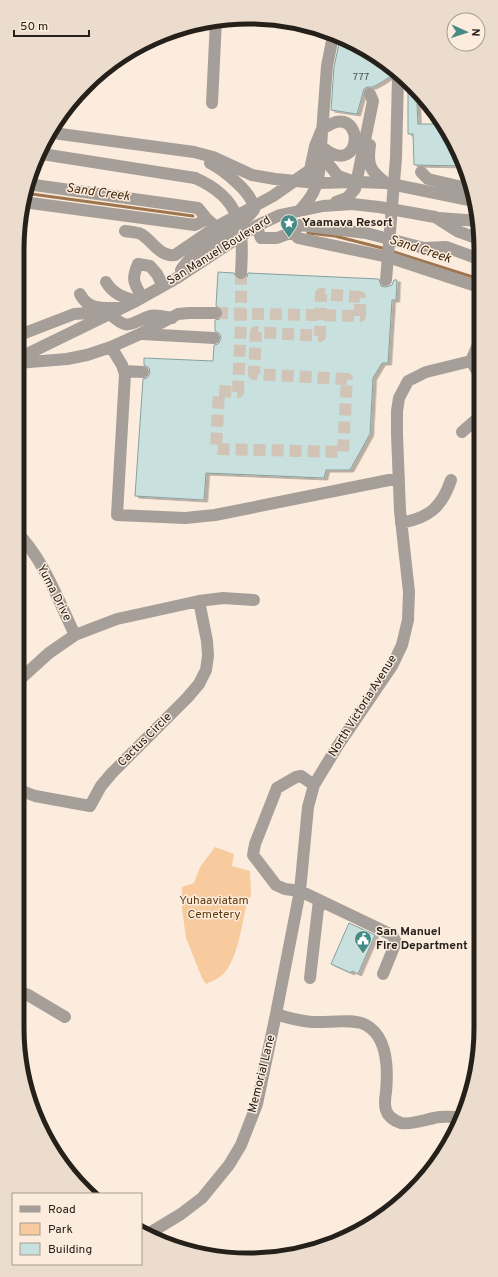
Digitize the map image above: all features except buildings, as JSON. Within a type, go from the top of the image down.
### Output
[{"type":"street","points":[[212,103],[216,27]]},
{"type":"street","points":[[300,210],[311,198],[317,183],[324,156],[322,129],[327,66],[332,40]]},
{"type":"street","points":[[386,280],[396,158],[398,81]]},
{"type":"street","points":[[324,156],[343,155],[352,149],[355,133],[373,101],[370,94]]},
{"type":"street","points":[[323,206],[347,198],[355,189],[363,119]]},
{"type":"street","points":[[363,119],[371,126],[369,154],[370,164],[375,174],[386,183]]},
{"type":"street","points":[[125,231],[140,234],[164,254],[175,255],[216,228],[273,196],[310,170],[315,146],[322,129],[336,122],[342,122],[352,128],[355,133]]},
{"type":"street","points":[[56,133],[194,152],[213,156],[252,175],[292,182],[386,183],[469,200]]},
{"type":"street","points":[[177,278],[184,265],[207,246],[245,219],[254,210],[254,206],[237,182],[223,170],[194,152]]},
{"type":"street","points":[[44,156],[55,156],[195,178],[208,184],[223,194],[233,208],[240,225],[243,247],[241,273]]},
{"type":"street","points":[[324,156],[338,176],[356,182]]},
{"type":"street","points":[[421,172],[428,179],[465,188]]},
{"type":"street","points":[[34,185],[198,208],[216,228]]},
{"type":"street","points":[[29,203],[195,225],[207,219]]},
{"type":"street","name":"San Manuel Boulevard","points":[[24,355],[104,313],[123,308],[177,278],[256,226],[280,215],[323,206],[352,204],[436,217],[457,231],[474,237]]},
{"type":"street","points":[[436,217],[472,220]]},
{"type":"street","points":[[256,226],[261,238],[277,238],[293,232],[300,226],[366,233],[424,248],[446,247],[474,258]]},
{"type":"street","points":[[293,232],[298,238],[388,257],[474,285]]},
{"type":"street","points":[[106,282],[110,289],[118,295],[139,299],[133,276],[138,264],[150,266],[157,274],[163,286]]},
{"type":"street","points":[[84,292],[83,300],[90,306],[124,324],[130,325],[151,316],[172,318]]},
{"type":"street","points":[[24,362],[67,359],[87,355],[112,347],[178,314],[189,312],[216,313]]},
{"type":"street","points":[[24,333],[74,314],[104,313]]},
{"type":"street","points":[[140,334],[214,338]]},
{"type":"street","points":[[112,347],[122,365],[125,374],[117,515],[185,518],[203,517],[399,478]]},
{"type":"street","name":"North Victoria Avenue","points":[[276,1014],[300,891],[308,807],[314,784],[337,747],[392,666],[402,645],[408,620],[409,592],[401,523],[399,478],[397,411],[399,398],[408,381],[426,372],[474,361]]},
{"type":"street","points":[[124,371],[143,372]]},
{"type":"street","points":[[462,432],[474,422]]},
{"type":"street","points":[[401,523],[416,520],[427,514],[438,505],[446,494],[451,480]]},
{"type":"street","name":"Yuma Drive","points":[[24,542],[36,557],[75,635]]},
{"type":"street","points":[[24,676],[49,654],[75,635],[117,619],[223,598],[254,600]]},
{"type":"street","name":"Cactus Circle","points":[[24,792],[35,796],[90,806],[101,786],[112,773],[187,698],[199,684],[206,670],[208,656],[207,641],[199,602]]},
{"type":"street","points":[[314,784],[301,776],[296,777],[277,788],[255,844],[253,855],[276,885],[285,889],[300,891],[392,935],[396,942],[382,974]]},
{"type":"street","points":[[310,978],[319,900]]},
{"type":"street","points":[[24,994],[66,1017]]},
{"type":"street","points":[[276,1014],[311,1022],[351,1022],[366,1025],[378,1037],[383,1049],[386,1076],[384,1101],[389,1116],[398,1122],[404,1123],[412,1123],[436,1117],[456,1117]]},
{"type":"street","name":"Memorial Lane","points":[[152,1231],[181,1214],[202,1198],[229,1165],[241,1145],[257,1104],[276,1014]]},
{"type":"green space","name":"Yuhaaviatam Cemetery","points":[[215,847],[234,854],[232,866],[250,871],[251,896],[247,901],[237,948],[230,965],[221,976],[206,984],[202,978],[186,938],[182,909],[182,887],[194,883],[200,867]]},
{"type":"waterway","name":"Sand Creek","points":[[31,194],[193,216]]},
{"type":"waterway","name":"Sand Creek","points":[[308,233],[335,236],[386,249]]},
{"type":"waterway","name":"Sand Creek","points":[[391,251],[474,277]]},
{"type":"tunnel","points":[[216,313],[360,316],[360,297],[321,294],[320,336],[256,332],[254,374],[347,379],[343,452],[216,449],[219,391],[238,392],[241,321],[241,273]]},
{"type":"place","name":"Yaamava Resort","points":[[289,238]]},
{"type":"place","name":"San Manuel Fire Department","points":[[363,954]]}]
